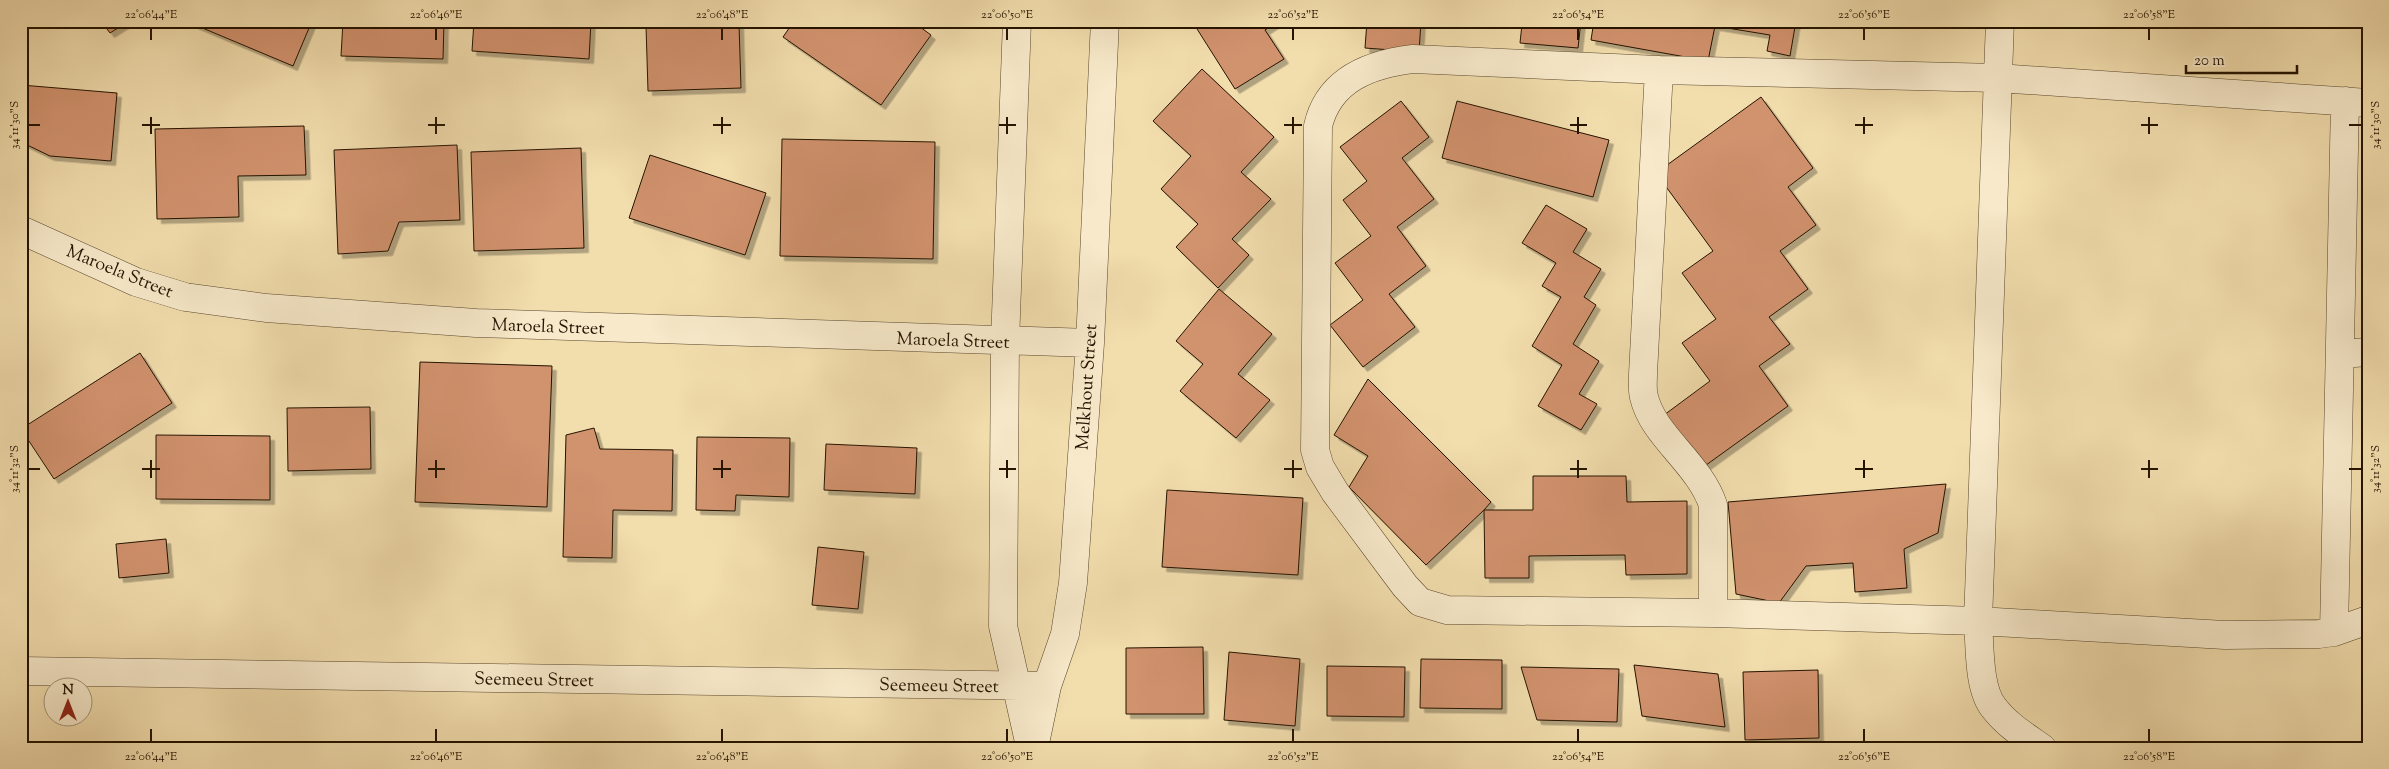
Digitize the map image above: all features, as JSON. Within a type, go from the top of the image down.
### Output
[{"type":"street","name":"Melkhout Street","points":[[1017,21],[1005,342],[1003,626],[1032,748]]},
{"type":"street","name":"Melkhout Street","points":[[1032,748],[1047,686],[1064,634],[1073,583],[1090,343],[1105,21]]},
{"type":"street","points":[[2000,21],[1978,621],[1983,680],[1993,707],[2012,726],[2042,748]]},
{"type":"street","points":[[2334,632],[2340,354],[2356,102],[1998,78],[1659,70],[1414,59],[1385,62],[1359,74],[1336,90],[1322,110],[1318,126],[1315,450],[1320,467],[1335,492],[1405,586],[1420,602],[1447,610],[1713,614],[1978,621],[2225,634],[2334,632],[2368,620]]},
{"type":"street","points":[[1659,70],[1643,374],[1644,396],[1652,417],[1708,489],[1713,505],[1713,614]]},
{"type":"street","name":"Maroela Street","points":[[21,230],[136,282],[185,297],[266,308],[476,324],[1005,342],[1090,343]]},
{"type":"street","points":[[2340,354],[2368,352]]},
{"type":"street","name":"Seemeeu Street","points":[[21,671],[1047,686]]},
{"type":"building","points":[[101,21],[129,21],[110,33]]},
{"type":"building","points":[[194,21],[312,21],[293,66],[193,24]]},
{"type":"building","points":[[343,21],[444,21],[443,59],[341,56]]},
{"type":"building","points":[[474,21],[591,21],[589,59],[472,51]]},
{"type":"building","points":[[794,21],[912,21],[931,35],[881,105],[783,37]]},
{"type":"building","points":[[1192,21],[1279,21],[1265,30],[1284,59],[1235,89]]},
{"type":"building","points":[[1367,21],[1421,21],[1419,52],[1365,48]]},
{"type":"building","points":[[1483,21],[1581,21],[1578,48],[1520,43],[1522,24]]},
{"type":"building","points":[[1594,21],[1796,21],[1790,56],[1767,51],[1770,35],[1715,26],[1708,61],[1591,40]]},
{"type":"building","points":[[739,24],[741,88],[648,91],[646,26]]},
{"type":"building","points":[[1202,69],[1274,137],[1241,172],[1271,199],[1232,239],[1249,255],[1218,288],[1176,247],[1198,224],[1161,189],[1191,156],[1153,121]]},
{"type":"building","points":[[21,85],[117,93],[111,161],[50,156],[21,142]]},
{"type":"building","points":[[1761,97],[1813,168],[1788,187],[1816,225],[1780,251],[1808,289],[1769,317],[1790,344],[1759,366],[1788,406],[1702,468],[1664,415],[1710,381],[1682,343],[1716,319],[1682,273],[1713,251],[1656,173]]},
{"type":"building","points":[[1401,101],[1429,137],[1402,158],[1434,199],[1397,227],[1426,266],[1389,294],[1415,327],[1363,367],[1330,325],[1363,300],[1335,263],[1371,236],[1343,200],[1367,181],[1340,147]]},
{"type":"building","points":[[1457,101],[1609,140],[1593,197],[1442,158]]},
{"type":"building","points":[[304,126],[306,175],[238,176],[239,217],[157,219],[155,129]]},
{"type":"building","points":[[782,139],[935,142],[933,259],[780,256]]},
{"type":"building","points":[[457,145],[460,220],[399,222],[388,251],[338,254],[334,150]]},
{"type":"building","points":[[581,148],[584,248],[474,251],[471,152]]},
{"type":"building","points":[[650,155],[766,193],[745,255],[629,218]]},
{"type":"building","points":[[1546,205],[1587,229],[1573,252],[1601,269],[1584,297],[1596,305],[1573,344],[1599,361],[1579,394],[1597,404],[1581,430],[1538,406],[1562,365],[1532,346],[1561,297],[1542,286],[1556,263],[1522,243]]},
{"type":"building","points":[[1219,289],[1272,334],[1238,374],[1270,400],[1236,438],[1180,391],[1203,364],[1176,341]]},
{"type":"building","points":[[140,353],[172,403],[54,479],[21,429]]},
{"type":"building","points":[[420,362],[552,366],[547,507],[415,502]]},
{"type":"building","points":[[1368,379],[1491,502],[1426,565],[1349,487],[1368,456],[1334,435]]},
{"type":"building","points":[[370,407],[371,469],[288,471],[287,408]]},
{"type":"building","points":[[594,428],[600,449],[673,450],[672,511],[613,510],[612,558],[563,557],[566,435]]},
{"type":"building","points":[[156,435],[270,436],[270,500],[156,499]]},
{"type":"building","points":[[697,437],[790,438],[789,497],[736,495],[735,511],[696,510]]},
{"type":"building","points":[[826,444],[917,448],[915,494],[824,490]]},
{"type":"building","points":[[1533,476],[1626,476],[1627,502],[1687,501],[1687,574],[1626,575],[1625,555],[1529,556],[1529,578],[1485,578],[1484,510],[1533,510]]},
{"type":"building","points":[[1946,484],[1938,533],[1904,549],[1907,588],[1855,592],[1853,563],[1806,566],[1779,603],[1736,594],[1728,502]]},
{"type":"building","points":[[1167,490],[1303,498],[1298,575],[1162,567]]},
{"type":"building","points":[[166,539],[169,573],[119,578],[116,544]]},
{"type":"building","points":[[818,547],[864,552],[858,609],[812,605]]},
{"type":"building","points":[[1203,647],[1204,714],[1126,714],[1126,648]]},
{"type":"building","points":[[1229,652],[1300,659],[1295,726],[1224,720]]},
{"type":"building","points":[[1421,659],[1502,660],[1502,709],[1420,708]]},
{"type":"building","points":[[1634,665],[1718,674],[1725,727],[1642,716]]},
{"type":"building","points":[[1327,666],[1405,667],[1404,717],[1327,716]]},
{"type":"building","points":[[1521,667],[1619,669],[1617,722],[1537,720]]},
{"type":"building","points":[[1818,670],[1819,738],[1745,740],[1743,672]]}]
